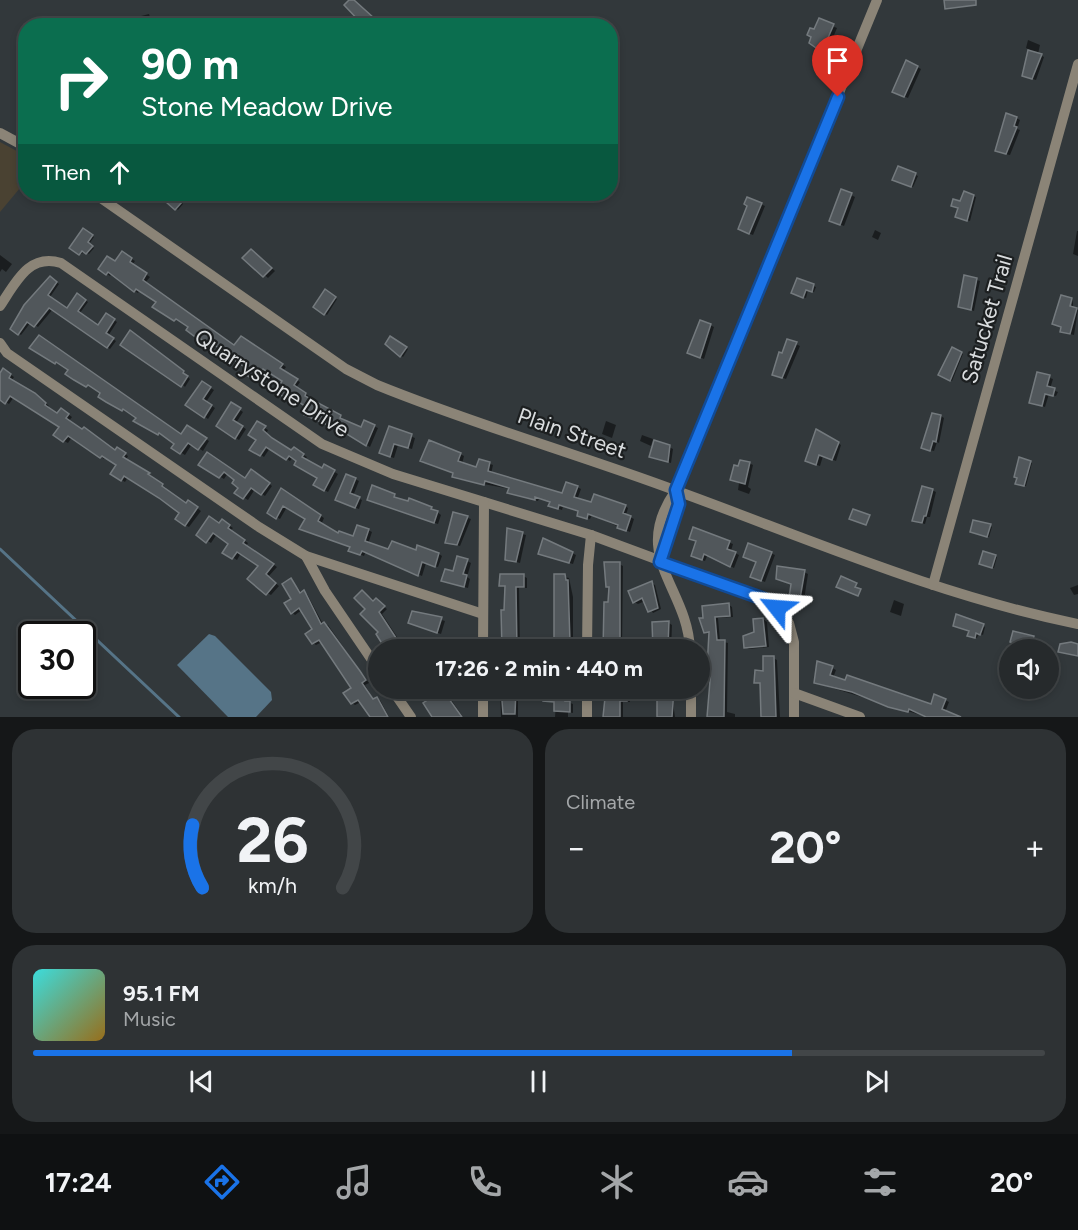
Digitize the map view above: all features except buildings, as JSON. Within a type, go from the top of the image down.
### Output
[{"type":"street","points":[[688,639],[684,618],[660,562],[679,504],[676,490],[877,0]]},
{"type":"street","name":"Satucket Trail","points":[[933,585],[1078,64]]},
{"type":"street","points":[[0,133],[18,143]]},
{"type":"street","name":"Plain Street","points":[[105,201],[357,375],[400,394],[676,490],[933,585],[1003,607],[1078,624]]},
{"type":"street","name":"Quarrystone Drive","points":[[0,306],[33,264],[51,260],[61,263],[322,444],[393,474],[591,535],[764,599],[777,608],[789,622],[794,642],[794,717]]},
{"type":"street","points":[[0,343],[16,359],[249,520],[306,556],[483,614]]},
{"type":"street","points":[[483,639],[484,502]]},
{"type":"street","points":[[587,639],[588,565],[591,535]]},
{"type":"street","points":[[306,556],[326,591],[368,654]]},
{"type":"street","points":[[794,693],[860,717]]},
{"type":"street","points":[[399,699],[411,717]]},
{"type":"street","points":[[483,699],[483,717]]},
{"type":"street","points":[[587,699],[587,717]]},
{"type":"street","points":[[691,699],[691,717]]},
{"type":"shaded area","points":[[0,142],[18,152],[18,190],[0,212]]},
{"type":"water","points":[[209,634],[215,636],[271,692],[272,700],[256,717],[228,717],[177,665]]},
{"type":"waterway","points":[[0,549],[179,717]]},
{"type":"route","points":[[777,608],[764,599],[660,562],[679,504],[676,490],[838,97]]}]
